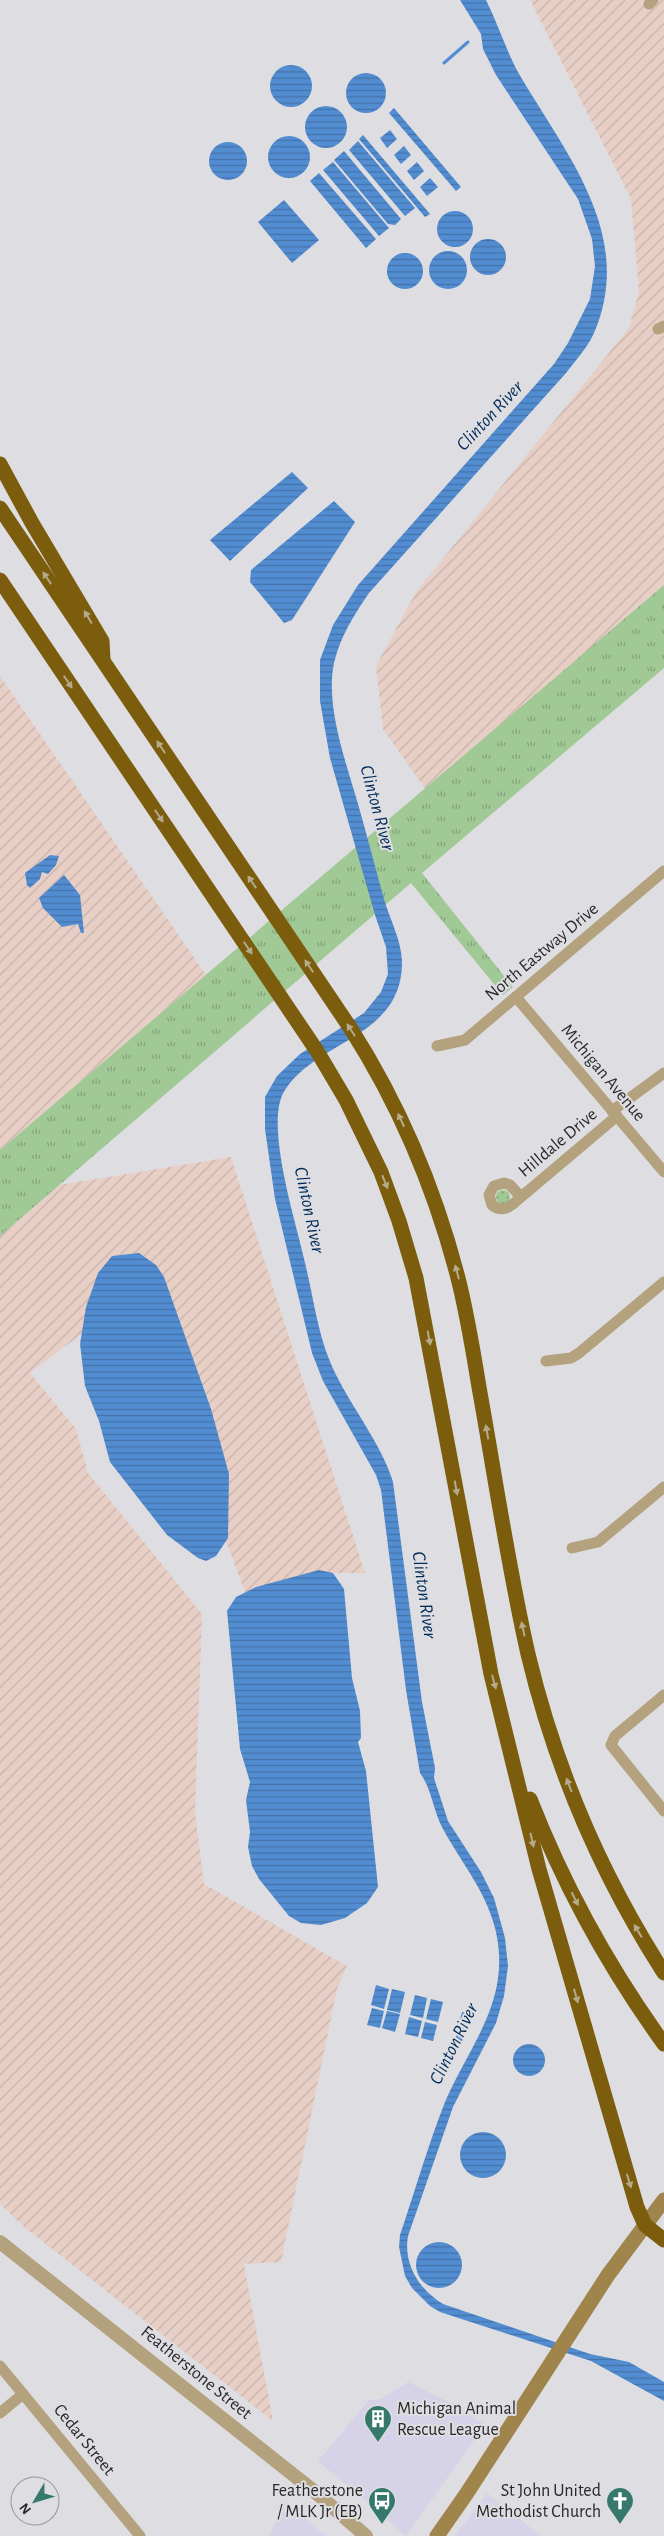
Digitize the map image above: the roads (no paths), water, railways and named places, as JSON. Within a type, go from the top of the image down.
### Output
[{"type":"highway","points":[[0,464],[19,501],[102,641],[104,662]]},
{"type":"highway","points":[[0,508],[336,1006],[366,1053],[393,1102],[424,1171],[458,1278],[521,1620],[553,1742],[598,1854],[636,1929],[664,1973]]},
{"type":"highway","points":[[0,580],[303,1029],[358,1122],[381,1172],[399,1221],[416,1278],[439,1388],[479,1614],[539,1869],[626,2172],[645,2225],[664,2240]]},
{"type":"highway","points":[[0,590],[41,641]]},
{"type":"highway","points":[[510,1741],[533,1806],[576,1902],[614,1970],[664,2044]]},
{"type":"main road","points":[[437,2536],[467,2493],[573,2328],[664,2200]]},
{"type":"street","name":"North Eastway Drive","points":[[437,1046],[465,1040],[664,871]]},
{"type":"street","name":"Michigan Avenue","points":[[516,997],[664,1172]]},
{"type":"street","name":"Hilldale Drive","points":[[521,1197],[614,1114],[664,1073]]},
{"type":"street","points":[[546,1361],[571,1358],[579,1353],[664,1282]]},
{"type":"street","points":[[572,1548],[598,1542],[664,1487]]},
{"type":"street","points":[[664,1695],[615,1736],[612,1743],[613,1750],[664,1811]]},
{"type":"street","name":"Featherstone Street","points":[[1,2245],[307,2486],[366,2536]]},
{"type":"street","name":"Cedar Street","points":[[0,2366],[140,2536]]},
{"type":"street","points":[[0,2413],[23,2394]]},
{"type":"water","points":[[460,0],[486,0],[507,50],[522,79],[576,169],[591,200],[602,231],[607,264],[605,298],[594,333],[581,354],[369,593],[353,618],[340,644],[334,663],[332,680],[334,715],[384,899],[400,945],[402,961],[399,987],[389,1006],[374,1022],[317,1059],[300,1073],[285,1090],[279,1105],[280,1149],[289,1200],[325,1348],[344,1390],[380,1451],[393,1482],[422,1702],[435,1768],[434,1778],[448,1821],[481,1872],[494,1898],[505,1938],[508,1966],[504,1996],[496,2023],[453,2107],[408,2236],[407,2247],[411,2267],[420,2284],[443,2304],[590,2354],[629,2362],[664,2382],[664,2401],[591,2361],[440,2312],[430,2306],[412,2288],[405,2276],[399,2247],[400,2235],[445,2102],[486,2021],[493,2001],[498,1980],[499,1957],[496,1932],[487,1904],[443,1829],[427,1786],[420,1773],[406,1690],[381,1490],[376,1475],[323,1381],[312,1353],[275,1199],[265,1129],[265,1097],[277,1076],[300,1054],[364,1013],[381,992],[388,974],[386,947],[330,758],[320,701],[320,660],[333,625],[358,585],[554,364],[568,343],[590,299],[595,266],[592,239],[578,199],[496,75],[483,49],[481,34]]},
{"type":"water","points":[[291,65],[306,71],[312,86],[306,101],[291,107],[276,101],[270,86],[276,71]]},
{"type":"water","points":[[362,73],[370,73],[377,76],[383,82],[386,93],[383,104],[377,110],[370,113],[362,113],[355,110],[349,104],[346,97],[346,89],[349,82],[355,76]]},
{"type":"water","points":[[326,106],[341,112],[347,127],[341,142],[326,148],[311,142],[305,127],[311,112]]},
{"type":"water","points":[[394,108],[461,187],[456,191],[389,113]]},
{"type":"water","points":[[390,130],[397,139],[387,148],[380,138]]},
{"type":"water","points":[[363,135],[430,214],[425,217],[359,139]]},
{"type":"water","points":[[293,136],[301,139],[307,145],[310,157],[307,169],[301,175],[285,178],[277,175],[271,169],[268,153],[271,145],[277,139]]},
{"type":"water","points":[[358,141],[415,208],[405,216],[349,150]]},
{"type":"water","points":[[228,142],[242,147],[247,161],[242,175],[228,180],[214,175],[209,161],[214,147]]},
{"type":"water","points":[[404,146],[411,155],[401,164],[394,155]]},
{"type":"water","points":[[344,151],[401,219],[395,225],[388,224],[334,160]]},
{"type":"water","points":[[333,162],[389,228],[379,236],[323,170]]},
{"type":"water","points":[[417,162],[424,171],[414,180],[407,171]]},
{"type":"water","points":[[319,173],[376,239],[366,248],[310,181]]},
{"type":"water","points":[[430,178],[438,187],[427,196],[420,187]]},
{"type":"water","points":[[284,200],[319,240],[292,263],[258,222]]},
{"type":"water","points":[[455,211],[468,216],[473,229],[468,242],[455,247],[442,242],[437,229],[442,216]]},
{"type":"water","points":[[488,239],[495,240],[501,244],[505,250],[505,264],[501,270],[495,274],[488,275],[481,274],[475,270],[471,264],[470,257],[471,250],[475,244],[481,240]]},
{"type":"water","points":[[448,251],[461,257],[467,270],[461,283],[448,289],[435,283],[429,270],[435,257]]},
{"type":"water","points":[[405,253],[418,258],[423,271],[418,284],[405,289],[392,284],[387,271],[392,258]]},
{"type":"water","points":[[292,472],[308,488],[230,561],[210,540]]},
{"type":"water","points":[[334,501],[355,522],[292,620],[284,623],[250,582],[251,570]]},
{"type":"water","points":[[50,855],[59,856],[56,865],[48,874],[42,872],[40,879],[30,888],[27,885],[25,873]]},
{"type":"water","points":[[64,875],[80,895],[84,933],[81,933],[78,924],[62,927],[43,908],[39,898]]},
{"type":"water","points":[[139,1253],[156,1265],[164,1277],[211,1409],[229,1474],[228,1538],[216,1556],[206,1561],[198,1558],[167,1535],[110,1462],[99,1421],[85,1386],[80,1344],[86,1307],[98,1273],[112,1256]]},
{"type":"water","points":[[319,1570],[333,1573],[344,1589],[352,1678],[360,1711],[361,1738],[358,1742],[366,1771],[378,1887],[367,1903],[345,1918],[321,1925],[301,1923],[289,1916],[259,1879],[252,1866],[248,1847],[250,1832],[246,1800],[250,1782],[240,1749],[227,1611],[236,1597],[256,1587]]},
{"type":"water","points":[[376,1985],[389,1989],[384,2009],[371,2005]]},
{"type":"water","points":[[392,1989],[405,1992],[400,2013],[387,2010]]},
{"type":"water","points":[[415,1995],[427,1998],[423,2018],[410,2015]]},
{"type":"water","points":[[431,1999],[443,2002],[438,2022],[426,2019]]},
{"type":"water","points":[[372,2008],[384,2011],[380,2028],[367,2025]]},
{"type":"water","points":[[387,2011],[400,2014],[395,2032],[382,2028]]},
{"type":"water","name":"Clinton River","points":[[462,2012],[469,2013],[461,2046],[454,2044]]},
{"type":"water","points":[[409,2017],[422,2021],[418,2037],[405,2034]]},
{"type":"water","points":[[425,2022],[437,2025],[433,2041],[421,2038]]},
{"type":"water","points":[[529,2044],[541,2048],[545,2060],[541,2072],[529,2076],[517,2072],[513,2060],[517,2048]]},
{"type":"water","points":[[483,2132],[496,2136],[502,2142],[506,2155],[502,2168],[496,2174],[483,2178],[470,2174],[464,2168],[460,2155],[464,2142],[470,2136]]},
{"type":"water","points":[[434,2242],[444,2242],[458,2252],[462,2265],[458,2278],[452,2284],[444,2288],[434,2288],[420,2278],[416,2270],[416,2260],[426,2246]]},
{"type":"waterway","points":[[444,63],[468,42]]},
{"type":"place","name":"Michigan Animal Rescue League","points":[[378,2443]]},
{"type":"place","name":"Featherstone / MLK Jr (EB)","points":[[382,2525]]},
{"type":"place","name":"St John United Methodist Church","points":[[620,2525]]}]
